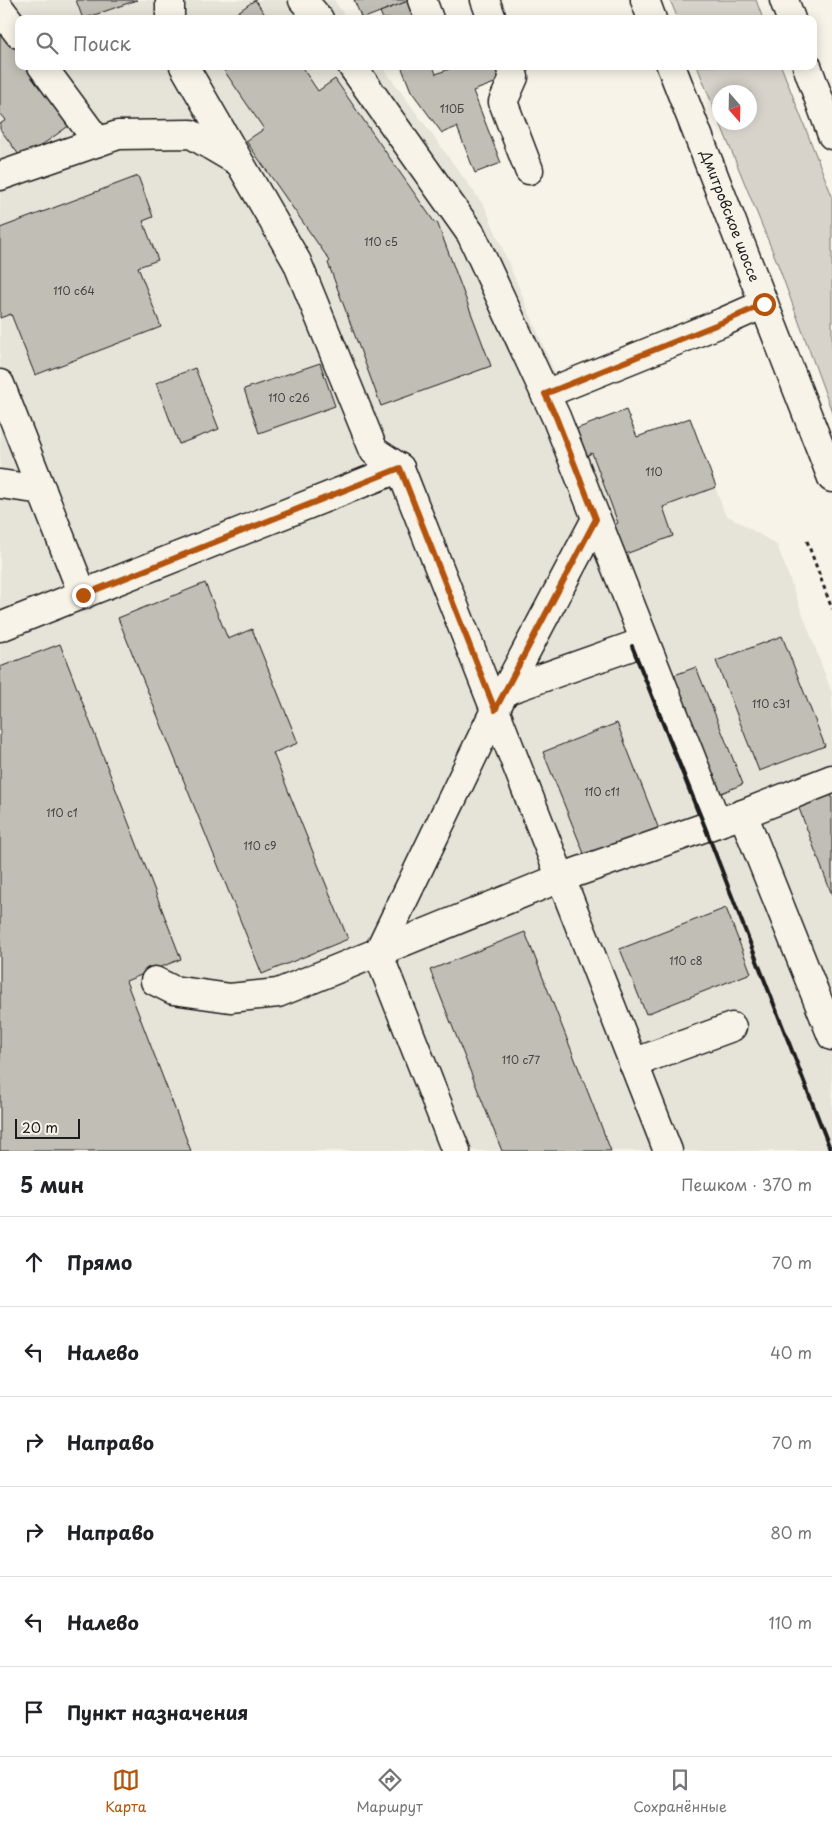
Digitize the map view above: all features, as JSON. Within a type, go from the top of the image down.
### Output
[{"type":"main road","points":[[170,0],[170,15]]},
{"type":"main road","points":[[303,0],[316,15]]},
{"type":"main road","points":[[422,0],[428,15]]},
{"type":"main road","points":[[485,0],[491,15]]},
{"type":"main road","points":[[645,0],[651,15]]},
{"type":"main road","points":[[784,0],[789,15]]},
{"type":"main road","points":[[0,9],[15,29]]},
{"type":"main road","points":[[45,70],[98,142]]},
{"type":"main road","points":[[186,70],[297,262],[374,451],[400,468],[500,701],[560,878],[668,1151]]},
{"type":"main road","points":[[355,70],[471,234],[556,417],[717,823]]},
{"type":"main road","points":[[511,70],[514,77],[503,102],[529,170]]},
{"type":"main road","name":"Дмитровское шоссе","points":[[673,70],[832,478]]},
{"type":"main road","points":[[808,70],[832,136]]},
{"type":"main road","points":[[0,176],[118,135],[191,134],[238,162]]},
{"type":"main road","points":[[545,394],[764,304]]},
{"type":"main road","points":[[0,384],[83,595]]},
{"type":"main road","points":[[0,628],[400,468]]},
{"type":"main road","points":[[0,484],[42,490]]},
{"type":"main road","points":[[456,1151],[378,953],[500,701],[596,519]]},
{"type":"main road","points":[[500,701],[644,640]]},
{"type":"main road","points":[[155,981],[173,990],[230,998],[278,993],[560,878],[743,814],[832,779]]},
{"type":"main road","points":[[743,814],[832,1036]]},
{"type":"main road","points":[[633,1063],[732,1027]]},
{"type":"path","points":[[807,541],[832,609]]},
{"type":"shaded area","points":[[0,0],[334,0],[344,15],[15,15],[15,70],[385,70],[485,207],[561,388],[576,429],[626,410],[637,437],[690,418],[725,514],[777,545],[832,693],[832,1151],[0,1151]]},
{"type":"shaded area","points":[[670,0],[756,0],[762,15],[676,15]]},
{"type":"shaded area","points":[[699,70],[783,70],[832,196],[832,412],[777,262],[723,130],[757,130],[757,85],[712,85],[712,103]]},
{"type":"building","points":[[76,0],[137,0],[94,15],[82,15]]},
{"type":"building","points":[[255,0],[265,15],[234,15]]},
{"type":"building","points":[[354,0],[408,1],[372,15],[360,15]]},
{"type":"building","points":[[408,1],[413,15],[381,15],[380,12]]},
{"type":"building","points":[[0,27],[15,48],[15,70],[31,70],[70,125],[22,159],[0,129],[0,124],[6,120],[0,113]]},
{"type":"building","points":[[224,70],[304,70],[318,91],[335,79],[435,223],[437,222],[491,366],[381,406],[328,263],[330,261],[246,141],[264,129]]},
{"type":"building","points":[[403,70],[434,70],[436,74],[446,70],[505,70],[508,78],[473,91],[501,163],[475,173],[457,127],[442,133],[411,91]]},
{"type":"building","points":[[138,176],[153,217],[143,221],[158,260],[138,267],[161,327],[35,375],[11,314],[0,318],[0,228]]},
{"type":"building","points":[[320,363],[335,406],[259,433],[244,389]]},
{"type":"building","points":[[195,368],[219,429],[179,444],[156,383]]},
{"type":"building","points":[[626,410],[637,437],[690,418],[716,487],[663,507],[673,536],[623,555],[612,526],[618,523],[592,453],[586,456],[576,429]]},
{"type":"building","points":[[205,583],[228,639],[252,629],[298,743],[273,753],[348,939],[262,974],[118,618]]},
{"type":"building","points":[[782,636],[825,746],[759,771],[716,661]]},
{"type":"building","points":[[60,644],[181,959],[126,981],[191,1151],[0,1151],[0,667]]},
{"type":"building","points":[[696,667],[743,784],[719,794],[672,676]]},
{"type":"building","points":[[617,723],[660,832],[587,861],[543,752]]},
{"type":"building","points":[[832,790],[832,895],[797,803]]},
{"type":"building","points":[[726,908],[751,973],[646,1014],[620,949]]},
{"type":"building","points":[[525,932],[611,1151],[502,1151],[430,970]]},
{"type":"railway","points":[[632,646],[705,827],[831,1151]]},
{"type":"route","points":[[83,595],[400,468],[495,710],[596,519],[545,394],[764,304]]}]
